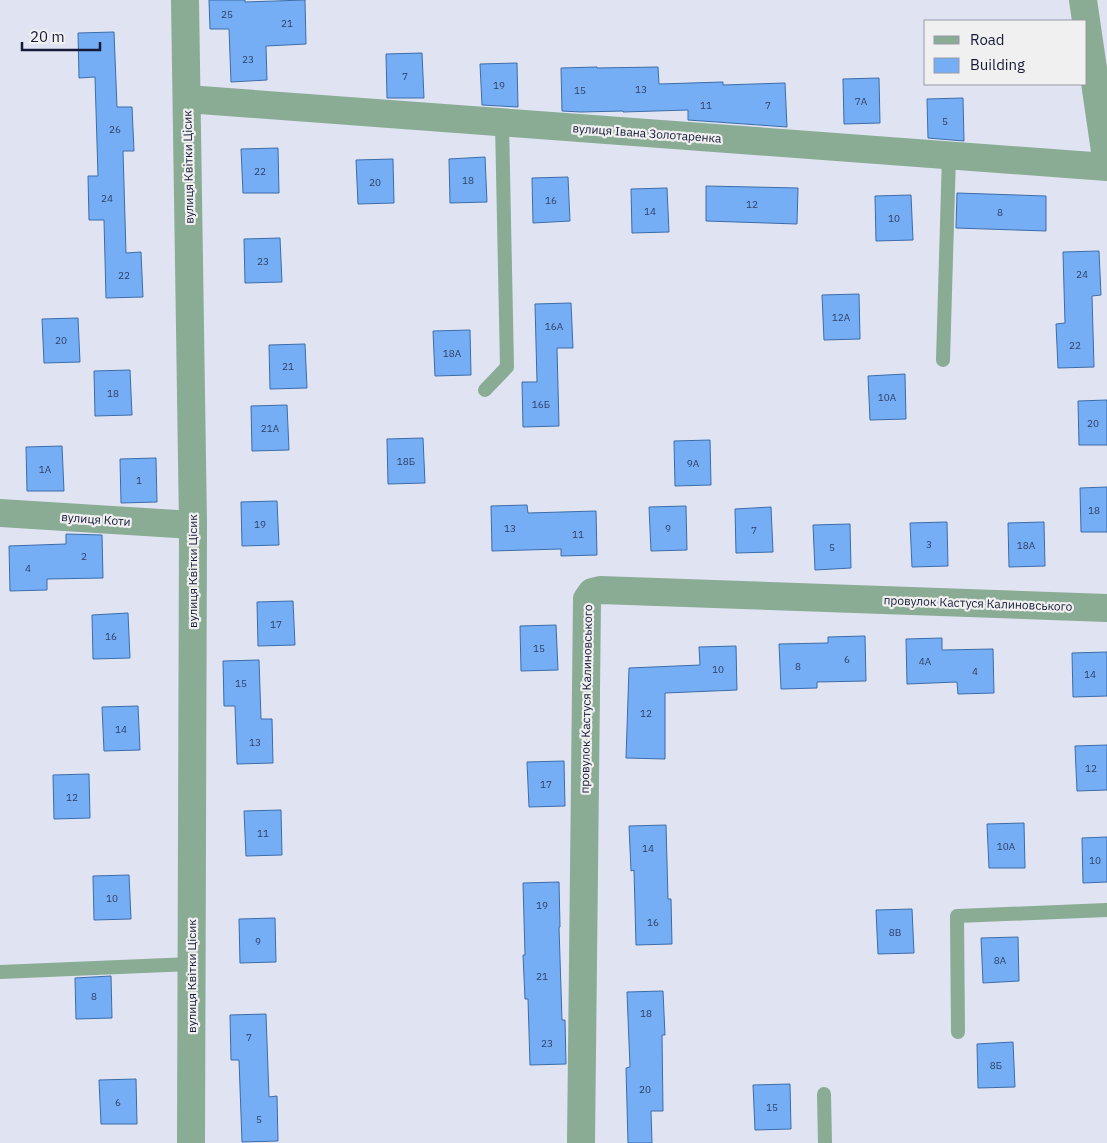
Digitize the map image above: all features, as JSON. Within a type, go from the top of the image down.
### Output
[{"type":"street","name":"вулиця Квітки Цісик","points":[[186,0],[193,525],[191,1143]]},
{"type":"street","points":[[1083,0],[1086,20]]},
{"type":"street","points":[[1087,28],[1107,166]]},
{"type":"street","name":"вулиця Івана Золотаренка","points":[[188,99],[949,156],[1107,166]]},
{"type":"street","name":"вулиця Коти","points":[[0,513],[193,525]]},
{"type":"street","name":"провулок Кастуся Калиновського","points":[[581,1143],[587,599],[592,592],[600,590],[1107,608]]},
{"type":"lane","points":[[485,390],[507,367],[502,122]]},
{"type":"lane","points":[[943,360],[949,156]]},
{"type":"lane","points":[[958,1032],[957,916],[1107,910]]},
{"type":"lane","points":[[0,972],[191,964]]},
{"type":"lane","points":[[824,1094],[824,1143]]},
{"type":"building","points":[[209,0],[245,0],[245,2],[305,0],[306,44],[266,46],[267,80],[231,82],[229,29],[210,29]]},
{"type":"building","points":[[114,32],[117,107],[132,107],[134,151],[123,151],[126,253],[141,252],[143,297],[106,298],[104,220],[89,220],[88,176],[98,176],[95,77],[79,78],[78,33]]},
{"type":"building","points":[[422,53],[424,98],[387,98],[386,54]]},
{"type":"building","points":[[517,63],[518,107],[482,105],[480,64]]},
{"type":"building","points":[[658,67],[659,84],[723,82],[723,85],[785,83],[787,127],[688,120],[688,110],[562,111],[561,68]]},
{"type":"building","points":[[879,78],[880,123],[844,124],[843,79]]},
{"type":"building","points":[[963,98],[964,141],[928,138],[927,99]]},
{"type":"building","points":[[278,148],[279,193],[243,193],[241,149]]},
{"type":"building","points":[[485,157],[487,202],[450,203],[449,159]]},
{"type":"building","points":[[393,159],[394,203],[358,204],[356,160]]},
{"type":"building","points":[[568,177],[570,221],[533,223],[532,178]]},
{"type":"building","points":[[706,186],[798,188],[797,224],[706,221]]},
{"type":"building","points":[[667,188],[669,232],[632,233],[631,189]]},
{"type":"building","points":[[957,193],[1046,196],[1046,231],[956,228]]},
{"type":"building","points":[[911,195],[913,240],[876,241],[875,196]]},
{"type":"building","points":[[280,238],[282,282],[245,283],[244,239]]},
{"type":"building","points":[[1099,251],[1101,295],[1092,296],[1094,367],[1058,368],[1056,324],[1065,323],[1063,252]]},
{"type":"building","points":[[859,294],[860,339],[824,340],[822,295]]},
{"type":"building","points":[[571,303],[573,348],[557,348],[559,426],[523,427],[522,382],[537,382],[535,304]]},
{"type":"building","points":[[78,318],[80,362],[44,363],[42,319]]},
{"type":"building","points":[[470,330],[471,375],[435,376],[433,331]]},
{"type":"building","points":[[305,344],[307,388],[270,389],[269,345]]},
{"type":"building","points":[[130,370],[132,415],[95,416],[94,371]]},
{"type":"building","points":[[905,374],[906,419],[870,420],[868,376]]},
{"type":"building","points":[[1107,400],[1107,445],[1079,445],[1078,401]]},
{"type":"building","points":[[287,405],[289,450],[252,451],[251,406]]},
{"type":"building","points":[[423,438],[425,483],[388,484],[387,439]]},
{"type":"building","points":[[710,440],[711,485],[675,486],[674,441]]},
{"type":"building","points":[[62,446],[64,491],[27,491],[26,447]]},
{"type":"building","points":[[156,458],[157,502],[121,503],[120,459]]},
{"type":"building","points":[[1107,487],[1107,532],[1081,532],[1080,488]]},
{"type":"building","points":[[277,501],[279,545],[242,546],[241,502]]},
{"type":"building","points":[[527,505],[528,513],[596,511],[597,555],[561,556],[561,549],[492,551],[491,506]]},
{"type":"building","points":[[686,506],[687,550],[651,551],[649,507]]},
{"type":"building","points":[[771,507],[773,552],[736,553],[735,509]]},
{"type":"building","points":[[947,522],[948,566],[912,567],[910,523]]},
{"type":"building","points":[[1044,522],[1045,566],[1009,567],[1008,523]]},
{"type":"building","points":[[850,524],[851,568],[815,570],[813,525]]},
{"type":"building","points":[[66,534],[102,535],[103,578],[47,579],[47,590],[10,591],[9,546],[66,544]]},
{"type":"building","points":[[293,601],[295,645],[258,646],[257,602]]},
{"type":"building","points":[[128,613],[130,658],[93,659],[92,615]]},
{"type":"building","points":[[556,625],[558,670],[521,671],[520,626]]},
{"type":"building","points":[[865,636],[866,681],[817,682],[817,688],[781,689],[779,644],[828,643],[828,637]]},
{"type":"building","points":[[942,638],[942,650],[993,649],[994,693],[958,694],[957,682],[907,684],[906,639]]},
{"type":"building","points":[[736,646],[737,690],[665,693],[665,759],[626,758],[629,668],[700,665],[699,647]]},
{"type":"building","points":[[1107,652],[1107,696],[1073,697],[1072,653]]},
{"type":"building","points":[[259,660],[261,719],[272,719],[273,763],[237,764],[235,706],[224,706],[223,661]]},
{"type":"building","points":[[138,706],[140,750],[104,751],[102,707]]},
{"type":"building","points":[[1107,745],[1107,790],[1077,791],[1075,746]]},
{"type":"building","points":[[564,761],[565,806],[529,807],[527,762]]},
{"type":"building","points":[[89,774],[90,818],[54,819],[53,775]]},
{"type":"building","points":[[281,810],[282,855],[246,856],[244,811]]},
{"type":"building","points":[[1024,823],[1025,868],[989,868],[987,824]]},
{"type":"building","points":[[666,825],[668,899],[671,899],[672,944],[636,945],[634,870],[631,871],[629,826]]},
{"type":"building","points":[[1107,837],[1107,882],[1083,883],[1082,838]]},
{"type":"building","points":[[129,875],[131,919],[94,920],[93,876]]},
{"type":"building","points":[[559,882],[562,1020],[565,1020],[566,1064],[530,1065],[528,999],[525,999],[523,955],[525,955],[523,883]]},
{"type":"building","points":[[912,909],[914,953],[878,954],[876,910]]},
{"type":"building","points":[[275,918],[276,962],[240,963],[239,919]]},
{"type":"building","points":[[1018,937],[1019,981],[983,983],[981,938]]},
{"type":"building","points":[[111,976],[112,1018],[76,1019],[75,978]]},
{"type":"building","points":[[663,991],[665,1035],[662,1035],[663,1111],[651,1111],[652,1143],[628,1143],[626,1068],[630,1067],[627,992]]},
{"type":"building","points":[[266,1014],[269,1097],[277,1096],[278,1141],[242,1142],[239,1060],[231,1060],[230,1015]]},
{"type":"building","points":[[1013,1042],[1015,1087],[978,1088],[977,1044]]},
{"type":"building","points":[[136,1079],[137,1124],[101,1124],[99,1080]]},
{"type":"building","points":[[790,1084],[791,1129],[755,1130],[753,1085]]}]
